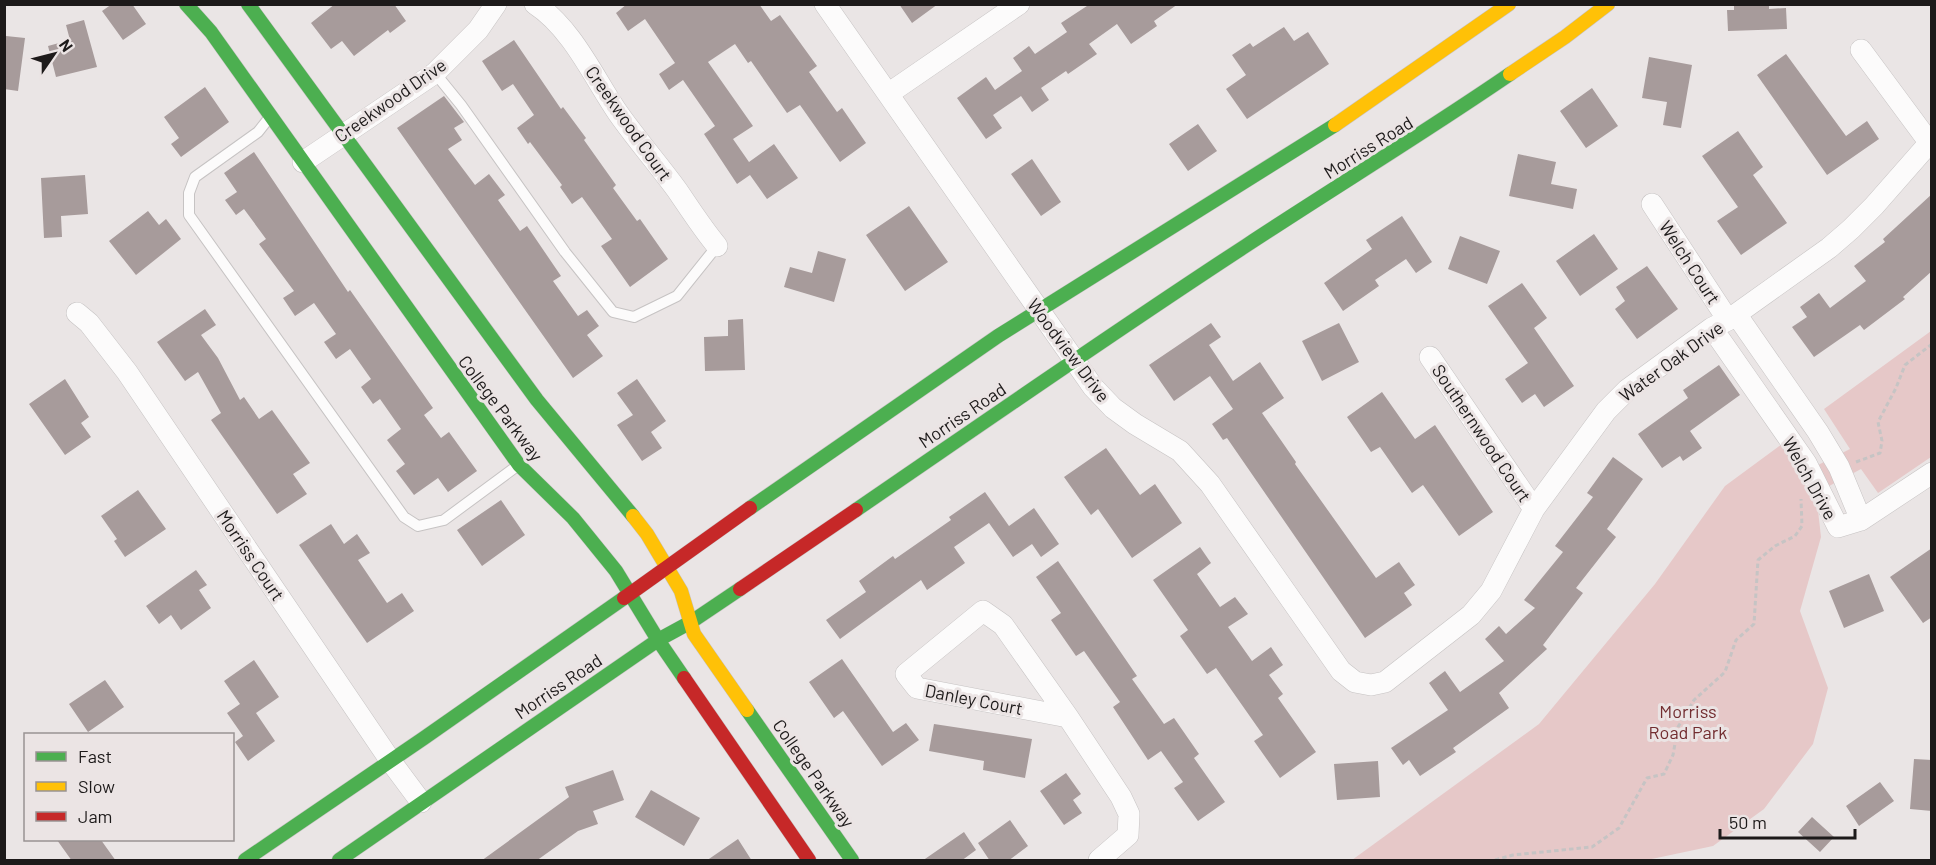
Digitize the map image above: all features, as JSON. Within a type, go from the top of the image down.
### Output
[{"type":"main road","name":"College Parkway","points":[[186,4],[211,32],[519,465],[573,518],[608,561],[658,640],[809,861]]},
{"type":"main road","name":"College Parkway","points":[[248,4],[537,400],[647,534],[681,591],[694,634],[852,861]]},
{"type":"main road","name":"Morriss Road","points":[[245,861],[392,763],[959,363],[1300,148],[1420,68],[1509,4]]},
{"type":"main road","name":"Morriss Road","points":[[339,861],[421,802],[658,640],[691,622],[1248,244],[1419,136],[1565,37],[1608,4]]},
{"type":"street","name":"Creekwood Drive","points":[[303,162],[435,73],[478,30],[496,4]]},
{"type":"street","name":"Creekwood Court","points":[[535,4],[544,10],[584,58],[618,112],[699,225],[717,246]]},
{"type":"street","name":"Woodview Drive","points":[[825,4],[1093,387],[1113,408],[1180,451],[1195,466],[1341,671],[1355,682],[1371,685]]},
{"type":"street","points":[[888,94],[1019,4]]},
{"type":"street","points":[[1861,50],[1930,141]]},
{"type":"street","name":"Water Oak Drive","points":[[1371,685],[1385,682],[1399,672],[1482,604],[1534,509],[1606,411],[1627,390],[1829,248],[1874,206],[1930,141]]},
{"type":"street","name":"Welch Court","points":[[1652,204],[1725,321]]},
{"type":"street","name":"Morriss Court","points":[[77,313],[89,323],[127,372],[392,763],[421,802]]},
{"type":"street","name":"Welch Drive","points":[[1725,321],[1818,432],[1839,467],[1861,520],[1838,527],[1806,463],[1725,321]]},
{"type":"street","name":"Southernwood Court","points":[[1430,357],[1534,509]]},
{"type":"street","points":[[1861,520],[1932,473]]},
{"type":"street","name":"Danley Court","points":[[1068,717],[916,688],[906,674],[983,611],[1003,625],[1068,717],[1121,797],[1129,814],[1128,835],[1099,861]]},
{"type":"lane","points":[[435,73],[461,105],[565,252],[613,312],[634,317],[677,296],[717,246]]},
{"type":"lane","points":[[271,116],[258,132],[195,177],[189,193],[189,215],[404,517],[418,526],[444,520],[519,465]]},
{"type":"path","points":[[1839,467],[1880,453],[1882,441],[1878,422],[1905,365],[1932,344]]},
{"type":"path","points":[[1495,861],[1513,855],[1592,847],[1619,828],[1647,778],[1664,774],[1673,755],[1677,727],[1694,700],[1725,672],[1736,640],[1754,624],[1758,560],[1775,546],[1795,536],[1802,526],[1801,489],[1806,481],[1814,478]]},
{"type":"green space","name":"Morriss Road Park","points":[[1931,331],[1931,457],[1878,493],[1861,469],[1816,493],[1821,537],[1800,611],[1828,688],[1813,744],[1764,809],[1713,846],[1647,860],[1352,860],[1539,724],[1655,584],[1725,486],[1789,439],[1810,469],[1850,449],[1824,409]]},
{"type":"building","points":[[112,4],[132,4],[146,24],[123,40],[102,11]]},
{"type":"building","points":[[335,4],[394,4],[406,21],[390,33],[388,30],[354,56],[342,41],[331,49],[311,23]]},
{"type":"building","points":[[627,4],[759,4],[771,21],[780,15],[817,66],[809,72],[837,112],[842,108],[866,143],[840,162],[800,105],[787,113],[751,61],[748,63],[735,44],[708,62],[753,126],[733,139],[749,162],[774,144],[798,178],[767,199],[750,175],[737,184],[704,134],[715,126],[683,80],[669,90],[659,74],[675,63],[645,19],[628,31],[616,13]]},
{"type":"building","points":[[899,4],[938,4],[912,23]]},
{"type":"building","points":[[1090,4],[1178,4],[1154,21],[1157,26],[1131,44],[1117,24],[1089,44],[1097,54],[1068,74],[1066,71],[1041,88],[1049,100],[1032,112],[1021,96],[993,115],[1002,128],[986,139],[957,98],[986,77],[995,90],[1022,71],[1013,58],[1029,46],[1035,54],[1067,32],[1061,23]]},
{"type":"building","points":[[1734,4],[1769,4],[1769,9],[1786,8],[1787,29],[1728,31],[1727,10],[1734,10]]},
{"type":"building","points":[[84,20],[97,67],[56,77],[48,46],[70,40],[66,25]]},
{"type":"building","points":[[1284,27],[1294,41],[1308,32],[1329,64],[1247,119],[1226,89],[1246,75],[1232,55],[1250,43],[1253,47]]},
{"type":"building","points":[[6,36],[25,38],[18,91],[4,89]]},
{"type":"building","points":[[514,40],[561,109],[563,107],[586,138],[584,140],[616,185],[613,188],[637,221],[640,219],[668,259],[630,287],[601,246],[612,239],[582,197],[572,204],[560,187],[562,185],[517,128],[534,115],[513,84],[502,91],[482,61]]},
{"type":"building","points":[[1786,54],[1846,136],[1867,121],[1879,139],[1827,175],[1757,75]]},
{"type":"building","points":[[1649,57],[1692,65],[1681,128],[1663,125],[1667,102],[1642,98]]},
{"type":"building","points":[[205,87],[229,122],[181,157],[171,144],[179,138],[164,117]]},
{"type":"building","points":[[1592,88],[1618,126],[1586,148],[1560,111]]},
{"type":"building","points":[[444,96],[464,122],[454,128],[462,140],[448,149],[475,185],[489,174],[505,195],[498,200],[520,231],[527,226],[561,276],[553,281],[578,316],[587,310],[599,326],[587,335],[603,356],[573,378],[397,128]]},
{"type":"building","points":[[1198,124],[1217,151],[1188,171],[1169,144]]},
{"type":"building","points":[[1738,131],[1763,167],[1753,175],[1787,223],[1741,255],[1717,221],[1738,207],[1702,156]]},
{"type":"building","points":[[254,152],[348,292],[350,290],[433,408],[424,415],[441,438],[449,432],[477,471],[448,492],[438,478],[414,495],[396,471],[405,464],[387,440],[401,429],[380,399],[373,404],[361,387],[371,379],[350,349],[336,359],[324,342],[336,334],[314,303],[295,316],[283,298],[294,291],[259,244],[266,239],[244,209],[236,215],[225,200],[237,192],[224,173]]},
{"type":"building","points":[[1518,154],[1556,162],[1551,184],[1577,189],[1573,209],[1509,196]]},
{"type":"building","points":[[1032,159],[1061,202],[1041,216],[1011,174]]},
{"type":"building","points":[[85,175],[88,214],[61,216],[62,237],[44,238],[41,178]]},
{"type":"building","points":[[1932,194],[1932,271],[1903,297],[1905,299],[1864,330],[1860,325],[1814,357],[1792,327],[1807,317],[1800,307],[1819,293],[1830,308],[1866,281],[1854,266],[1885,242],[1883,239]]},
{"type":"building","points":[[909,206],[948,262],[905,291],[866,235]]},
{"type":"building","points":[[148,211],[159,225],[166,219],[181,239],[136,275],[109,241]]},
{"type":"building","points":[[1402,216],[1432,262],[1416,273],[1406,259],[1375,280],[1379,286],[1343,311],[1324,283],[1372,249],[1366,240]]},
{"type":"building","points":[[1594,234],[1618,269],[1580,296],[1556,261]]},
{"type":"building","points":[[1460,236],[1500,251],[1487,284],[1448,269]]},
{"type":"building","points":[[818,251],[846,259],[834,302],[784,287],[790,267],[812,273]]},
{"type":"building","points":[[1647,266],[1678,309],[1637,339],[1615,309],[1625,301],[1616,287]]},
{"type":"building","points":[[1522,283],[1547,318],[1534,328],[1574,386],[1544,407],[1535,394],[1522,403],[1505,379],[1528,363],[1488,306]]},
{"type":"building","points":[[205,309],[216,325],[201,335],[218,358],[240,400],[244,397],[259,419],[272,410],[310,463],[293,474],[307,494],[277,514],[211,420],[221,413],[198,372],[185,381],[157,342]]},
{"type":"building","points":[[743,319],[745,370],[705,371],[704,337],[728,336],[728,320]]},
{"type":"building","points":[[1211,323],[1221,337],[1209,345],[1233,381],[1260,362],[1284,398],[1262,413],[1296,462],[1295,464],[1376,578],[1399,562],[1415,585],[1404,593],[1412,605],[1365,638],[1227,438],[1223,440],[1212,424],[1233,409],[1210,376],[1174,401],[1149,365]]},
{"type":"building","points":[[1339,323],[1359,362],[1322,381],[1302,341]]},
{"type":"building","points":[[1719,365],[1740,395],[1690,431],[1702,448],[1683,461],[1680,456],[1662,468],[1638,434],[1688,398],[1683,390]]},
{"type":"building","points":[[65,379],[89,417],[81,423],[91,437],[65,455],[29,404]]},
{"type":"building","points":[[637,379],[666,421],[651,432],[662,448],[642,461],[617,425],[633,415],[617,393]]},
{"type":"building","points":[[1382,392],[1415,439],[1435,425],[1493,512],[1459,536],[1423,485],[1412,493],[1380,447],[1371,452],[1347,417]]},
{"type":"building","points":[[1106,448],[1140,495],[1155,484],[1182,523],[1132,558],[1098,509],[1091,515],[1064,477]]},
{"type":"building","points":[[1613,457],[1643,479],[1607,529],[1616,537],[1576,588],[1583,593],[1543,645],[1547,649],[1499,693],[1509,708],[1453,748],[1456,752],[1420,776],[1409,760],[1403,765],[1391,748],[1448,710],[1429,683],[1445,671],[1460,692],[1504,661],[1485,639],[1499,626],[1506,634],[1535,608],[1524,600],[1563,552],[1555,546],[1593,497],[1587,493]]},
{"type":"building","points":[[138,490],[166,529],[125,557],[114,541],[117,539],[101,516]]},
{"type":"building","points":[[985,492],[1009,526],[1034,508],[1059,544],[1041,557],[1032,544],[1013,557],[989,523],[954,547],[965,563],[927,590],[921,580],[840,639],[826,620],[866,592],[859,581],[893,556],[895,559],[951,520],[949,517]]},
{"type":"building","points":[[501,500],[525,535],[482,566],[457,530]]},
{"type":"building","points":[[331,524],[344,544],[357,534],[370,553],[358,560],[387,603],[402,593],[414,611],[367,643],[299,545]]},
{"type":"building","points":[[1200,547],[1211,563],[1197,574],[1220,607],[1235,597],[1248,614],[1228,627],[1252,661],[1271,647],[1283,665],[1269,675],[1283,694],[1278,698],[1316,752],[1280,778],[1254,741],[1263,735],[1216,668],[1207,674],[1180,636],[1188,630],[1153,580]]},
{"type":"building","points":[[1932,548],[1932,617],[1923,623],[1890,577]]},
{"type":"building","points":[[1058,561],[1137,676],[1132,679],[1164,724],[1174,718],[1199,754],[1194,758],[1225,802],[1198,821],[1174,788],[1183,782],[1161,751],[1148,760],[1113,707],[1120,702],[1084,651],[1076,656],[1051,620],[1061,613],[1036,577]]},
{"type":"building","points":[[196,570],[207,585],[199,590],[211,608],[181,630],[171,615],[159,624],[146,606]]},
{"type":"building","points":[[1869,574],[1884,611],[1844,628],[1829,591]]},
{"type":"building","points":[[842,659],[893,732],[906,723],[919,740],[882,766],[843,711],[834,718],[809,682]]},
{"type":"building","points":[[254,660],[279,697],[256,713],[275,741],[248,761],[235,742],[243,736],[227,713],[240,704],[224,681]]},
{"type":"building","points":[[105,680],[124,707],[88,732],[69,704]]},
{"type":"building","points":[[934,724],[1032,739],[1025,778],[983,770],[984,761],[929,751]]},
{"type":"building","points":[[1914,759],[1932,760],[1932,811],[1910,809]]},
{"type":"building","points":[[1378,761],[1380,797],[1337,800],[1334,764]]},
{"type":"building","points":[[613,770],[624,800],[593,811],[598,824],[578,831],[536,861],[481,861],[569,797],[565,787]]},
{"type":"building","points":[[1066,773],[1081,794],[1073,800],[1082,813],[1064,825],[1040,791]]},
{"type":"building","points":[[1880,782],[1894,801],[1859,826],[1846,806]]},
{"type":"building","points":[[651,790],[700,818],[684,846],[635,817]]},
{"type":"building","points":[[1812,817],[1834,837],[1820,852],[1798,832]]},
{"type":"building","points":[[1010,820],[1028,846],[1008,861],[990,861],[978,843]]},
{"type":"building","points":[[964,832],[976,850],[961,861],[922,861]]},
{"type":"building","points":[[738,839],[752,861],[706,861]]},
{"type":"building","points":[[58,841],[102,841],[116,861],[72,861]]},
{"type":"traffic: fast","points":[[186,4],[211,32],[519,465],[573,518],[616,571],[684,678]]},
{"type":"traffic: fast","points":[[248,4],[537,400],[633,516]]},
{"type":"traffic: fast","points":[[856,510],[1148,310],[1510,74]]},
{"type":"traffic: fast","points":[[750,508],[998,336],[1335,125]]},
{"type":"traffic: fast","points":[[339,860],[658,640],[691,622],[740,589]]},
{"type":"traffic: fast","points":[[245,860],[624,598]]},
{"type":"traffic: fast","points":[[747,710],[852,860]]},
{"type":"traffic: slow","points":[[1335,125],[1509,4]]},
{"type":"traffic: slow","points":[[1510,74],[1565,37],[1608,4]]},
{"type":"traffic: slow","points":[[633,516],[647,534],[681,591],[694,634],[747,710]]},
{"type":"traffic: jam","points":[[624,598],[750,508]]},
{"type":"traffic: jam","points":[[740,589],[856,510]]},
{"type":"traffic: jam","points":[[684,678],[809,860]]}]
